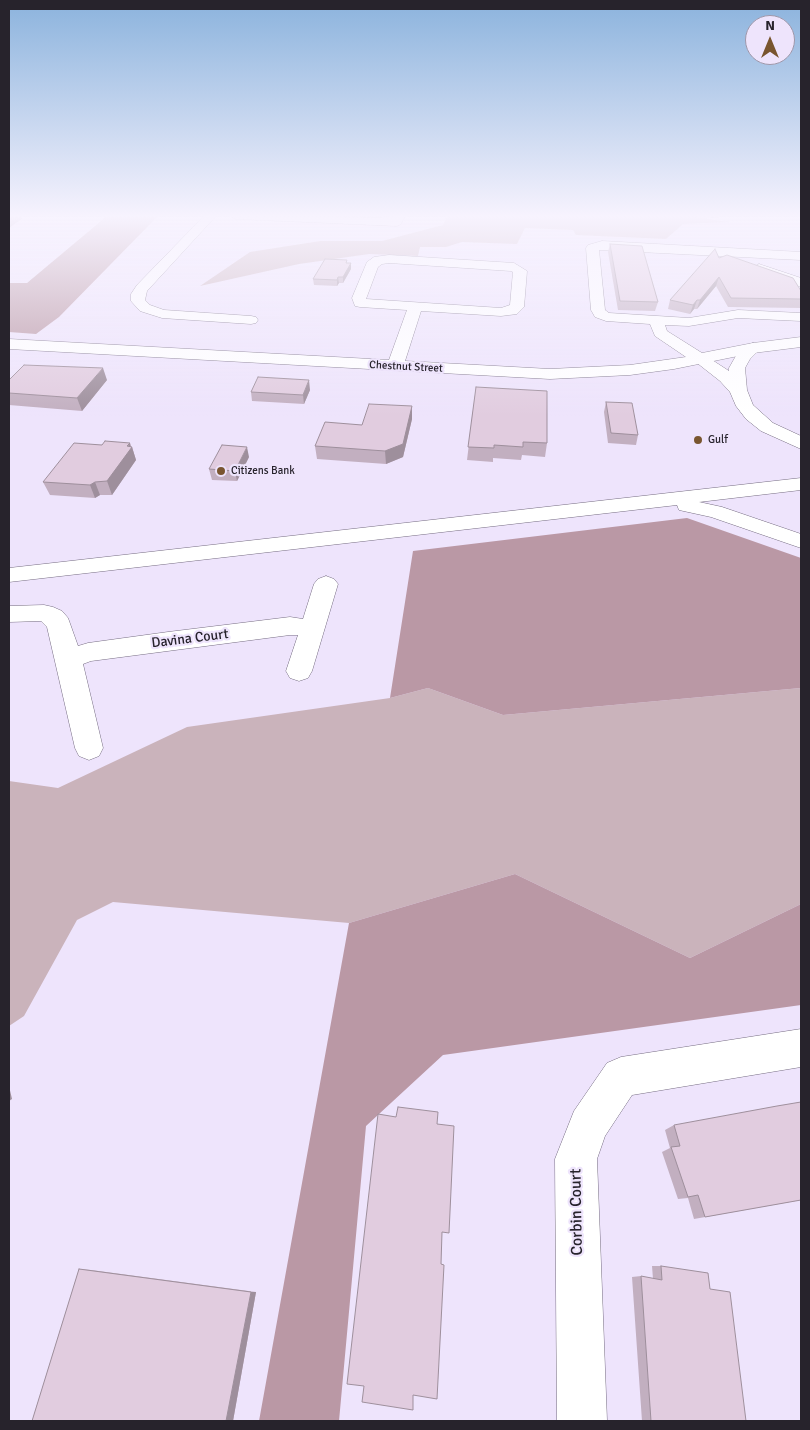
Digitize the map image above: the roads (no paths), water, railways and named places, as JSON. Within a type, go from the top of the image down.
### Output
[{"type":"main road","points":[[148,283],[138,294],[138,301],[145,308],[175,316],[251,320]]},
{"type":"main road","points":[[365,283],[358,298],[359,302],[370,305],[504,312],[512,311],[517,306],[519,283]]},
{"type":"main road","points":[[596,283],[598,310],[600,314],[613,318],[689,322],[738,314],[801,317]]},
{"type":"main road","points":[[395,366],[415,308]]},
{"type":"main road","points":[[164,328],[175,316]]},
{"type":"main road","points":[[656,320],[660,333],[726,377],[738,390]]},
{"type":"main road","name":"Chestnut Street","points":[[9,344],[149,346],[395,366],[568,374],[630,370],[753,348],[801,342]]},
{"type":"main road","points":[[753,348],[736,368],[738,390],[745,406],[759,422],[780,435],[801,444]]},
{"type":"main road","points":[[9,560],[801,471]]},
{"type":"main road","points":[[9,575],[801,484]]},
{"type":"main road","points":[[635,504],[686,506],[715,511],[801,541]]},
{"type":"main road","points":[[299,671],[326,584]]},
{"type":"main road","points":[[9,614],[44,613],[53,617],[59,624],[89,748]]},
{"type":"main road","name":"Davina Court","points":[[69,659],[88,652],[187,639],[290,626],[312,628]]},
{"type":"main road","name":"Corbin Court","points":[[582,1421],[576,1159],[588,1125],[621,1077],[801,1048]]},
{"type":"place","name":"Gulf","points":[[698,440]]},
{"type":"place","name":"Citizens Bank","points":[[221,471]]}]
